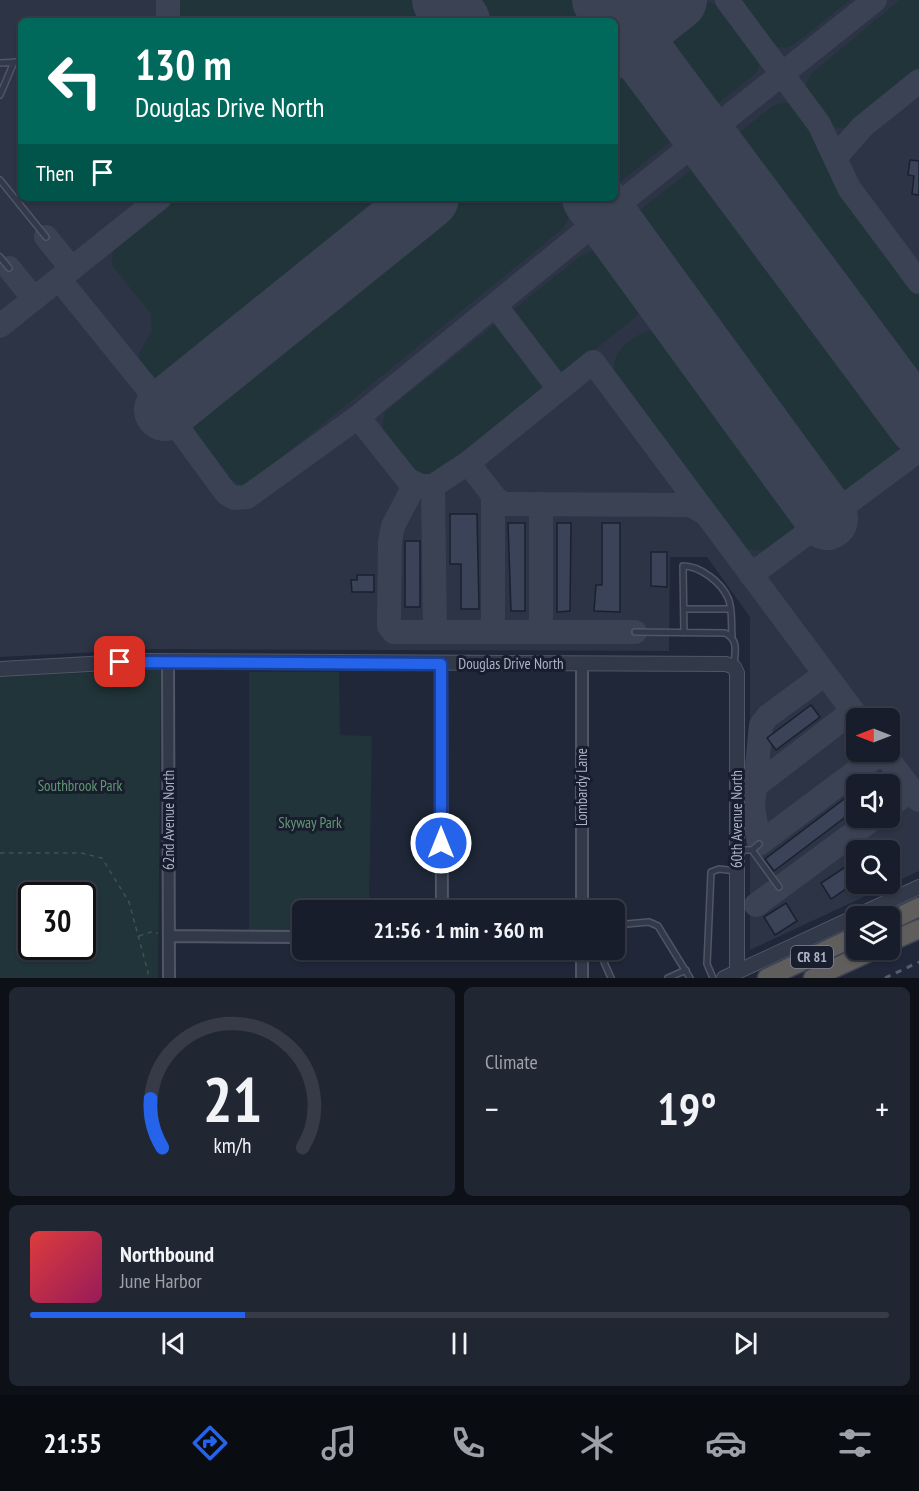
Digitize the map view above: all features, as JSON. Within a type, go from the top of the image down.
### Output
[{"type":"highway","points":[[900,916],[919,907]]},
{"type":"highway","points":[[900,937],[919,928]]},
{"type":"highway","name":"CR 81","points":[[767,978],[846,941]]},
{"type":"highway","name":"CR 81","points":[[813,978],[852,960]]},
{"type":"street","name":"Douglas Drive North","points":[[0,669],[143,661],[726,664],[734,667]]},
{"type":"street","name":"62nd Avenue North","points":[[168,662],[169,978]]},
{"type":"street","points":[[441,664],[442,900]]},
{"type":"street","name":"Lombardy Lane","points":[[582,664],[582,900]]},
{"type":"street","name":"60th Avenue North","points":[[734,667],[737,673],[745,850],[738,872],[737,972]]},
{"type":"street","points":[[724,978],[919,887]]},
{"type":"street","points":[[169,936],[292,937]]},
{"type":"street","points":[[582,960],[582,978]]},
{"type":"lane","points":[[0,63],[18,62]]},
{"type":"lane","points":[[0,95],[18,62]]},
{"type":"lane","points":[[0,180],[46,237]]},
{"type":"lane","points":[[0,256],[9,268]]},
{"type":"lane","points":[[684,633],[683,566],[705,570],[728,598],[732,636]]},
{"type":"lane","points":[[684,609],[729,609]]},
{"type":"lane","points":[[635,632],[725,633],[736,641],[734,667]]},
{"type":"lane","points":[[759,844],[745,850],[779,887]]},
{"type":"lane","points":[[713,978],[707,964],[711,872],[719,869],[738,872]]},
{"type":"lane","points":[[625,924],[649,922],[658,926],[690,978]]},
{"type":"lane","points":[[604,960],[611,978]]},
{"type":"lane","points":[[668,978],[686,970]]},
{"type":"path","points":[[0,853],[81,853],[102,858],[129,902],[148,972],[147,978]]},
{"type":"path","points":[[139,937],[151,932],[169,936]]},
{"type":"shaded area","points":[[0,0],[919,0],[919,871],[900,880],[900,840],[846,840],[846,894],[870,894],[750,950],[750,617],[707,557],[670,557],[669,651],[157,649],[0,657]]},
{"type":"green space","points":[[177,0],[419,0],[432,18],[177,18]]},
{"type":"green space","points":[[459,0],[648,0],[618,25],[618,18],[473,18]]},
{"type":"green space","points":[[736,0],[850,0],[793,45],[784,48],[775,46],[760,34]]},
{"type":"green space","points":[[900,0],[919,0],[919,72],[853,126],[841,128],[830,124],[816,110],[807,93],[806,84],[811,74]]},
{"type":"green space","points":[[707,2],[721,6],[754,48],[760,61],[757,72],[618,184],[618,67],[695,7]]},
{"type":"green space","points":[[788,103],[797,108],[815,134],[842,191],[919,294],[919,441],[852,490],[825,486],[811,470],[644,248],[635,227],[637,217],[644,207],[769,109],[777,104]]},
{"type":"green space","points":[[171,201],[396,201],[171,383],[154,384],[139,365],[139,353],[152,331],[151,314],[112,265],[113,249]]},
{"type":"green space","points":[[452,201],[567,201],[570,214],[562,229],[265,471],[242,485],[225,477],[200,444],[191,430],[192,413]]},
{"type":"green space","points":[[596,249],[603,251],[615,261],[640,295],[643,301],[638,315],[437,477],[415,475],[382,430],[385,412],[581,256]]},
{"type":"green space","points":[[659,328],[672,338],[798,505],[793,534],[771,552],[743,548],[615,374],[614,365],[620,350],[634,338]]},
{"type":"green space","name":"Southbrook Park","points":[[161,669],[158,978],[0,978],[0,677]]},
{"type":"green space","name":"Skyway Park","points":[[249,672],[339,672],[340,735],[372,736],[369,900],[292,900],[292,932],[249,932]]},
{"type":"building","points":[[910,160],[919,161],[919,195],[912,194],[914,176],[908,175]]},
{"type":"building","points":[[450,514],[477,514],[479,609],[461,609],[461,564],[450,564]]},
{"type":"building","points":[[508,523],[525,523],[525,611],[511,611]]},
{"type":"building","points":[[557,523],[571,523],[570,611],[557,612]]},
{"type":"building","points":[[602,523],[620,523],[620,612],[594,611],[596,585],[602,585]]},
{"type":"building","points":[[405,541],[420,541],[420,607],[405,607]]},
{"type":"building","points":[[651,552],[667,552],[667,587],[651,586]]},
{"type":"building","points":[[357,575],[374,575],[374,592],[352,592],[351,580],[357,580]]},
{"type":"building","points":[[811,705],[820,717],[776,750],[767,738]]},
{"type":"building","points":[[846,798],[846,817],[774,871],[765,859]]},
{"type":"building","points":[[846,867],[846,889],[831,899],[821,883]]},
{"type":"building","points":[[786,903],[797,921],[775,935],[764,917]]},
{"type":"taxiway","points":[[168,0],[168,18]]},
{"type":"taxiway","points":[[727,0],[819,124],[849,188],[919,282]]},
{"type":"taxiway","points":[[59,279],[165,410],[226,493],[234,498],[247,497],[358,417],[605,215],[875,0]]},
{"type":"taxiway","points":[[835,158],[862,127],[919,81]]},
{"type":"taxiway","points":[[0,326],[156,201]]},
{"type":"taxiway","points":[[46,237],[72,269]]},
{"type":"taxiway","points":[[9,268],[34,299]]},
{"type":"taxiway","points":[[495,305],[559,389]]},
{"type":"taxiway","points":[[358,417],[408,480],[421,486],[433,486],[468,463],[593,362],[851,708]]},
{"type":"taxiway","points":[[751,575],[919,450]]},
{"type":"taxiway","points":[[468,463],[496,499],[505,504],[691,505],[706,514]]},
{"type":"taxiway","points":[[415,484],[393,526],[390,541],[389,626],[394,632],[635,632]]},
{"type":"taxiway","points":[[433,486],[435,632]]},
{"type":"taxiway","points":[[493,495],[493,632]]},
{"type":"taxiway","points":[[541,504],[541,632]]},
{"type":"taxiway","points":[[825,674],[768,716],[761,725],[753,807],[759,844],[869,762]]},
{"type":"taxiway","points":[[754,787],[846,716]]},
{"type":"taxiway","points":[[890,762],[919,800]]},
{"type":"taxiway","points":[[900,798],[911,790]]},
{"type":"taxiway","points":[[756,905],[860,828]]},
{"type":"runway","points":[[443,0],[457,18]]},
{"type":"runway","points":[[603,0],[616,18]]},
{"type":"runway","points":[[618,46],[676,0]]},
{"type":"runway","points":[[618,20],[919,424]]},
{"type":"runway","points":[[165,410],[424,201]]},
{"type":"runway","points":[[595,201],[827,519]]},
{"type":"railway","points":[[885,978],[919,962]]},
{"type":"route","points":[[120,662],[441,664],[441,843]]}]
